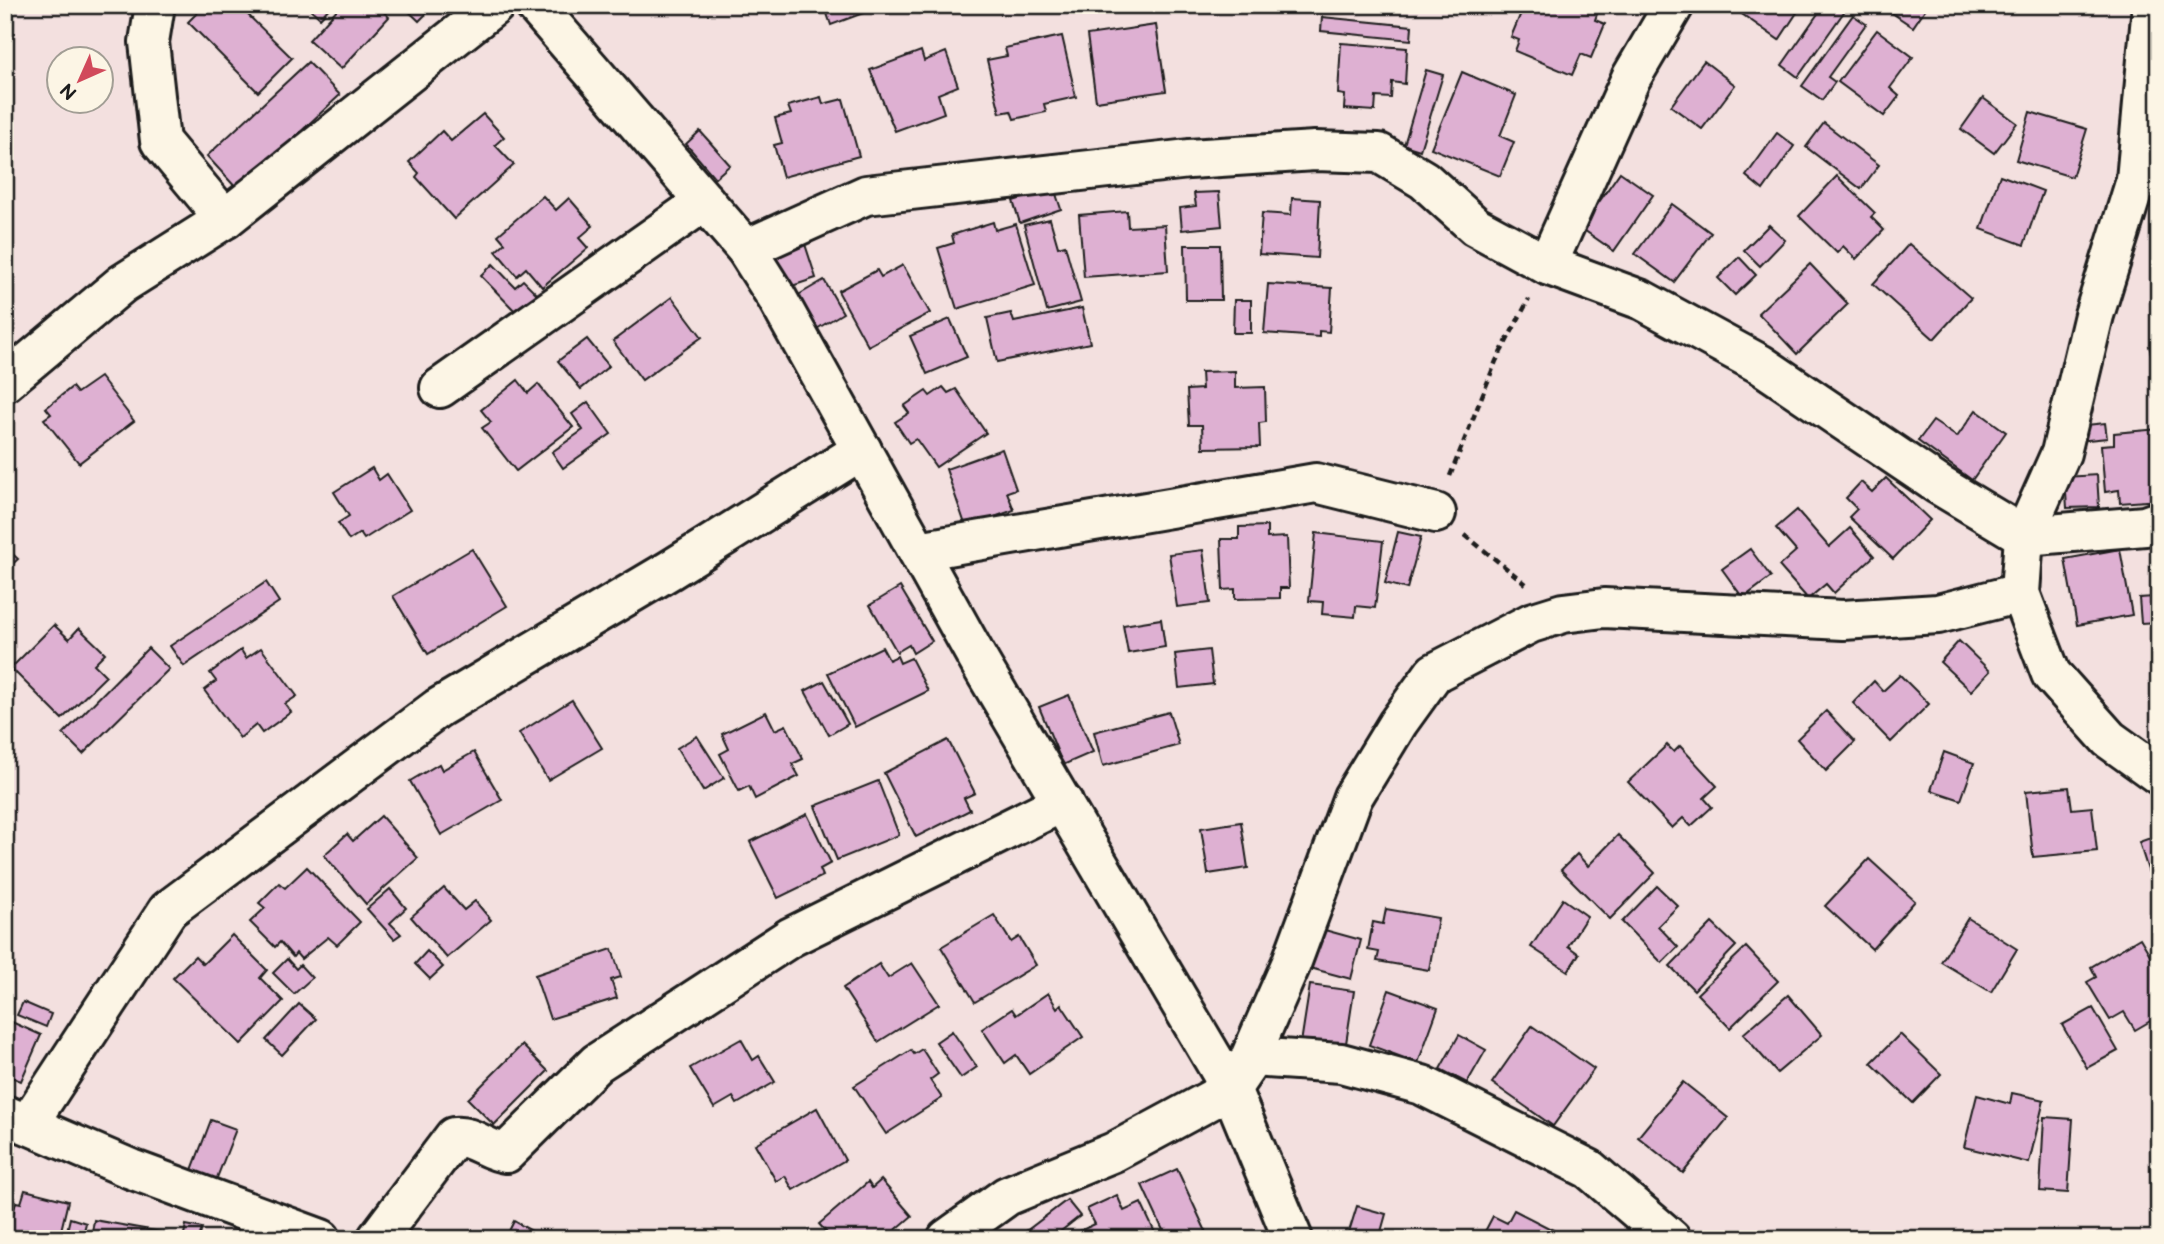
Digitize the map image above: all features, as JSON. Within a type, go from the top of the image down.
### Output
[{"type":"street","points":[[155,5],[149,41],[160,141],[225,219]]},
{"type":"street","points":[[5,382],[122,284],[225,219],[495,5]]},
{"type":"street","points":[[535,5],[746,249],[1231,1089],[1293,1239]]},
{"type":"street","points":[[1546,265],[1631,78],[1674,5]]},
{"type":"street","points":[[2152,5],[2153,71],[2136,180],[2094,315],[2061,453],[2024,536],[2020,593],[2051,674],[2109,738],[2159,775]]},
{"type":"street","points":[[746,249],[866,195],[1176,160],[1315,151],[1379,153],[1424,180],[1475,226],[1546,265],[1642,300],[1760,364],[1938,485],[2024,536],[2145,526],[2159,521]]},
{"type":"street","points":[[440,388],[705,201]]},
{"type":"street","points":[[321,1239],[131,1169],[17,1119],[168,911],[438,708],[670,570],[862,450]]},
{"type":"street","points":[[918,551],[1316,483],[1436,513]]},
{"type":"street","points":[[947,1239],[1007,1196],[1114,1152],[1231,1089],[1251,1057],[1291,964],[1353,797],[1398,723],[1434,673],[1531,623],[1563,613],[1604,608],[1843,620],[1938,614],[2020,593]]},
{"type":"street","points":[[377,1239],[454,1137],[465,1136],[493,1152],[506,1153],[597,1063],[792,937],[1063,802]]},
{"type":"street","points":[[1251,1057],[1341,1063],[1422,1085],[1588,1169],[1671,1239]]},
{"type":"path","points":[[1546,265],[1496,361],[1436,513],[1563,613]]},
{"type":"building","points":[[205,5],[238,5],[292,58],[258,92],[188,22]]},
{"type":"building","points":[[306,5],[332,5],[320,18]]},
{"type":"building","points":[[341,5],[376,5],[389,17],[341,69],[309,40]]},
{"type":"building","points":[[402,5],[435,5],[419,21]]},
{"type":"building","points":[[824,5],[867,5],[869,11],[831,25]]},
{"type":"building","points":[[1533,5],[1600,5],[1595,20],[1605,24],[1591,58],[1581,54],[1572,75],[1515,51],[1519,40],[1511,37],[1523,8],[1531,12]]},
{"type":"building","points":[[1729,5],[1802,5],[1779,40]]},
{"type":"building","points":[[1824,5],[1841,5],[1846,9],[1798,77],[1782,65]]},
{"type":"building","points":[[1897,5],[1928,5],[1913,27],[1892,13]]},
{"type":"building","points":[[1853,15],[1866,24],[1828,77],[1835,82],[1822,100],[1802,86]]},
{"type":"building","points":[[1322,17],[1412,26],[1411,40],[1321,31]]},
{"type":"building","points":[[1156,25],[1166,91],[1096,101],[1087,35]]},
{"type":"building","points":[[1877,30],[1913,57],[1890,88],[1899,96],[1884,116],[1838,82]]},
{"type":"building","points":[[1062,36],[1076,97],[1044,104],[1046,112],[1014,119],[1011,111],[1000,113],[987,60],[1007,56],[1005,48]]},
{"type":"building","points":[[1341,43],[1407,48],[1405,84],[1392,82],[1391,98],[1376,97],[1375,111],[1344,109],[1345,95],[1338,94]]},
{"type":"building","points":[[921,51],[924,61],[946,52],[958,86],[938,94],[944,113],[895,131],[870,70]]},
{"type":"building","points":[[1704,61],[1735,85],[1702,129],[1671,106]]},
{"type":"building","points":[[308,62],[340,95],[238,190],[207,156]]},
{"type":"building","points":[[1426,70],[1443,75],[1420,150],[1404,145]]},
{"type":"building","points":[[1462,72],[1516,95],[1500,136],[1514,142],[1500,176],[1431,148]]},
{"type":"building","points":[[821,97],[823,104],[843,99],[859,156],[783,177],[774,145],[782,143],[775,118],[791,114],[788,106]]},
{"type":"building","points":[[1983,98],[2017,123],[1994,153],[1961,129]]},
{"type":"building","points":[[2030,112],[2087,129],[2072,177],[2016,160]]},
{"type":"building","points":[[483,114],[504,137],[495,145],[514,165],[454,219],[416,177],[419,173],[409,162],[442,131],[451,141]]},
{"type":"building","points":[[1824,123],[1879,165],[1861,189],[1806,147]]},
{"type":"building","points":[[700,131],[730,165],[715,178],[686,144]]},
{"type":"building","points":[[1777,133],[1794,146],[1763,190],[1746,176]]},
{"type":"building","points":[[1620,172],[1653,195],[1614,251],[1581,228]]},
{"type":"building","points":[[2000,175],[2043,191],[2024,245],[1981,229]]},
{"type":"building","points":[[1837,176],[1875,213],[1871,217],[1884,230],[1856,259],[1843,246],[1837,253],[1799,216]]},
{"type":"building","points":[[1054,188],[1061,209],[1020,223],[1013,201]]},
{"type":"building","points":[[1219,192],[1222,226],[1182,230],[1180,208],[1196,206],[1194,193]]},
{"type":"building","points":[[543,196],[556,210],[569,198],[593,226],[579,238],[588,248],[542,287],[526,268],[517,276],[496,251],[505,243],[498,235]]},
{"type":"building","points":[[1292,198],[1320,200],[1317,258],[1259,254],[1262,213],[1291,215]]},
{"type":"building","points":[[1672,204],[1711,233],[1674,282],[1635,254]]},
{"type":"building","points":[[1127,211],[1128,227],[1165,225],[1168,271],[1084,277],[1079,215]]},
{"type":"building","points":[[1050,219],[1058,247],[1065,245],[1081,302],[1047,311],[1024,225]]},
{"type":"building","points":[[993,222],[995,230],[1016,224],[1035,285],[957,309],[938,248],[954,243],[952,235]]},
{"type":"building","points":[[1769,225],[1785,240],[1760,266],[1744,250]]},
{"type":"building","points":[[803,238],[816,278],[786,288],[773,248]]},
{"type":"building","points":[[1909,244],[1971,298],[1934,339],[1873,284]]},
{"type":"building","points":[[1185,245],[1220,245],[1221,300],[1186,300]]},
{"type":"building","points":[[1739,257],[1756,275],[1735,295],[1718,278]]},
{"type":"building","points":[[493,264],[515,287],[523,280],[538,295],[518,314],[481,276]]},
{"type":"building","points":[[1810,264],[1848,304],[1797,354],[1758,313]]},
{"type":"building","points":[[903,265],[930,313],[868,346],[838,291],[877,270],[881,277]]},
{"type":"building","points":[[824,280],[843,313],[815,330],[795,297]]},
{"type":"building","points":[[1268,284],[1332,288],[1329,332],[1319,331],[1319,337],[1264,333]]},
{"type":"building","points":[[672,297],[702,337],[642,380],[613,341]]},
{"type":"building","points":[[1234,300],[1251,300],[1251,333],[1233,333]]},
{"type":"building","points":[[1082,308],[1090,343],[997,362],[987,318],[1011,313],[1014,322]]},
{"type":"building","points":[[950,319],[967,357],[927,374],[910,336]]},
{"type":"building","points":[[587,339],[609,366],[581,389],[558,361]]},
{"type":"building","points":[[2159,343],[2159,381],[2149,346]]},
{"type":"building","points":[[1235,371],[1235,388],[1265,387],[1266,422],[1259,423],[1260,447],[1203,448],[1202,425],[1189,425],[1187,390],[1202,389],[1201,372]]},
{"type":"building","points":[[100,377],[134,421],[79,463],[44,419],[51,414],[46,408],[72,387],[77,393]]},
{"type":"building","points":[[518,380],[528,393],[538,384],[573,427],[516,471],[482,428],[491,422],[481,410]]},
{"type":"building","points":[[943,387],[948,393],[956,389],[986,433],[936,467],[916,439],[909,443],[895,422],[909,413],[904,406],[926,391],[930,396]]},
{"type":"building","points":[[588,402],[611,434],[563,468],[552,452],[583,430],[572,414]]},
{"type":"building","points":[[1976,410],[2006,432],[1972,480],[1918,441],[1933,421],[1957,437]]},
{"type":"building","points":[[2105,423],[2107,438],[2078,441],[2077,426]]},
{"type":"building","points":[[2159,429],[2159,500],[2120,503],[2119,490],[2105,492],[2101,445],[2114,444],[2114,433]]},
{"type":"building","points":[[1002,449],[1016,489],[1007,492],[1014,510],[966,527],[946,469]]},
{"type":"building","points":[[372,468],[379,480],[387,474],[410,510],[364,539],[360,533],[349,540],[338,523],[349,516],[334,492]]},
{"type":"building","points":[[2097,475],[2099,507],[2067,508],[2065,477]]},
{"type":"building","points":[[1886,478],[1930,520],[1893,559],[1849,517],[1857,509],[1846,498],[1861,482],[1872,492]]},
{"type":"building","points":[[1797,510],[1829,547],[1850,528],[1874,556],[1834,593],[1826,584],[1808,599],[1779,566],[1796,551],[1776,528]]},
{"type":"building","points":[[1267,526],[1267,538],[1287,537],[1289,588],[1280,588],[1280,598],[1235,599],[1235,589],[1223,590],[1221,539],[1239,539],[1239,527]]},
{"type":"building","points":[[1398,532],[1421,537],[1407,589],[1385,583]]},
{"type":"building","points":[[1316,533],[1383,541],[1375,608],[1356,606],[1355,617],[1322,614],[1323,602],[1309,601]]},
{"type":"building","points":[[5,547],[18,559],[5,571]]},
{"type":"building","points":[[472,549],[507,606],[428,654],[393,596]]},
{"type":"building","points":[[1750,549],[1771,577],[1743,598],[1722,569]]},
{"type":"building","points":[[2120,549],[2132,615],[2077,625],[2065,559]]},
{"type":"building","points":[[1203,550],[1210,603],[1177,607],[1169,554]]},
{"type":"building","points":[[2159,565],[2159,592],[2151,567]]},
{"type":"building","points":[[266,582],[279,602],[184,666],[170,646]]},
{"type":"building","points":[[900,587],[932,641],[913,653],[909,645],[897,652],[870,605]]},
{"type":"building","points":[[2154,597],[2156,622],[2141,623],[2139,598]]},
{"type":"building","points":[[1161,619],[1165,647],[1128,653],[1123,625]]},
{"type":"building","points":[[54,625],[69,639],[79,628],[105,653],[94,664],[106,676],[62,719],[11,668]]},
{"type":"building","points":[[2159,627],[2159,647],[2154,647],[2151,628]]},
{"type":"building","points":[[1959,641],[1990,671],[1971,691],[1940,662]]},
{"type":"building","points":[[882,647],[889,660],[897,656],[900,663],[911,658],[928,691],[855,727],[828,673]]},
{"type":"building","points":[[148,648],[169,669],[83,754],[63,734]]},
{"type":"building","points":[[261,648],[297,696],[285,704],[291,712],[262,733],[256,725],[240,738],[204,690],[216,681],[210,673],[241,650],[246,658]]},
{"type":"building","points":[[1209,650],[1213,684],[1179,688],[1175,654]]},
{"type":"building","points":[[1900,675],[1929,704],[1891,742],[1853,703],[1874,681],[1883,691]]},
{"type":"building","points":[[824,681],[848,724],[829,735],[805,691]]},
{"type":"building","points":[[5,684],[14,692],[5,702]]},
{"type":"building","points":[[1069,695],[1093,752],[1063,765],[1039,707]]},
{"type":"building","points":[[572,700],[602,748],[548,780],[519,733]]},
{"type":"building","points":[[1826,711],[1855,742],[1826,771],[1797,739]]},
{"type":"building","points":[[766,712],[775,730],[786,725],[803,759],[792,764],[799,776],[755,799],[749,786],[739,791],[720,754],[729,749],[722,734]]},
{"type":"building","points":[[1169,712],[1179,745],[1103,766],[1094,732]]},
{"type":"building","points":[[697,736],[724,778],[703,791],[677,748]]},
{"type":"building","points":[[948,740],[975,793],[964,798],[970,810],[916,837],[884,773]]},
{"type":"building","points":[[1667,745],[1674,752],[1680,746],[1717,786],[1704,798],[1712,807],[1691,826],[1683,818],[1672,828],[1628,782]]},
{"type":"building","points":[[474,752],[502,800],[441,835],[410,781],[439,764],[442,770]]},
{"type":"building","points":[[1944,752],[1974,763],[1961,800],[1931,790]]},
{"type":"building","points":[[878,781],[899,835],[837,860],[815,806]]},
{"type":"building","points":[[2069,787],[2072,809],[2092,807],[2097,851],[2033,857],[2026,791]]},
{"type":"building","points":[[807,814],[831,863],[820,869],[823,876],[778,898],[750,842]]},
{"type":"building","points":[[381,816],[418,858],[366,904],[324,855],[347,834],[353,841]]},
{"type":"building","points":[[1241,822],[1248,868],[1208,874],[1201,828]]},
{"type":"building","points":[[1618,835],[1655,873],[1610,919],[1561,870],[1577,854],[1588,866]]},
{"type":"building","points":[[2159,835],[2159,898],[2157,898],[2139,842]]},
{"type":"building","points":[[1869,859],[1915,901],[1872,949],[1825,906]]},
{"type":"building","points":[[307,867],[360,922],[337,945],[328,937],[301,959],[296,953],[293,957],[280,942],[275,947],[250,922],[265,908],[259,903],[279,883],[285,888]]},
{"type":"building","points":[[1657,886],[1678,906],[1658,926],[1678,947],[1662,963],[1622,922]]},
{"type":"building","points":[[444,888],[464,910],[475,901],[491,920],[447,958],[411,917]]},
{"type":"building","points":[[390,889],[406,908],[390,923],[401,934],[394,939],[367,909]]},
{"type":"building","points":[[1563,899],[1587,916],[1568,946],[1579,954],[1568,971],[1531,947]]},
{"type":"building","points":[[1386,909],[1438,918],[1429,970],[1377,961],[1379,952],[1368,950],[1373,922],[1383,924]]},
{"type":"building","points":[[994,915],[1011,942],[1019,937],[1036,965],[975,1002],[941,947]]},
{"type":"building","points":[[1968,918],[2017,949],[1991,992],[1941,962]]},
{"type":"building","points":[[1712,923],[1736,946],[1694,990],[1670,966]]},
{"type":"building","points":[[1321,929],[1361,940],[1351,979],[1310,968]]},
{"type":"building","points":[[232,935],[267,970],[260,978],[283,1001],[241,1044],[173,978],[195,956],[203,964]]},
{"type":"building","points":[[2140,938],[2159,970],[2159,1016],[2135,1030],[2124,1012],[2110,1020],[2087,982],[2096,977],[2091,967]]},
{"type":"building","points":[[1746,947],[1778,981],[1730,1028],[1697,994]]},
{"type":"building","points":[[612,949],[621,977],[611,980],[617,998],[550,1019],[535,975]]},
{"type":"building","points":[[427,951],[443,967],[430,979],[415,964]]},
{"type":"building","points":[[287,959],[296,969],[300,965],[312,978],[294,994],[273,973]]},
{"type":"building","points":[[912,963],[939,1004],[878,1042],[843,988],[879,964],[888,978]]},
{"type":"building","points":[[1310,985],[1354,991],[1345,1050],[1301,1043]]},
{"type":"building","points":[[1389,990],[1438,1008],[1418,1063],[1369,1045]]},
{"type":"building","points":[[1048,993],[1057,1008],[1061,1004],[1083,1037],[1029,1074],[1016,1055],[1005,1063],[982,1029],[1012,1009],[1016,1015]]},
{"type":"building","points":[[1788,995],[1822,1035],[1777,1073],[1743,1034]]},
{"type":"building","points":[[23,1002],[51,1014],[46,1027],[17,1015]]},
{"type":"building","points":[[299,1004],[316,1019],[282,1055],[266,1040]]},
{"type":"building","points":[[2093,1008],[2118,1051],[2087,1068],[2062,1025]]},
{"type":"building","points":[[5,1019],[41,1035],[21,1081],[9,1076],[5,1085]]},
{"type":"building","points":[[1532,1026],[1594,1069],[1553,1126],[1492,1083]]},
{"type":"building","points":[[952,1031],[977,1067],[961,1078],[936,1042]]},
{"type":"building","points":[[1900,1034],[1941,1074],[1913,1103],[1871,1063]]},
{"type":"building","points":[[1459,1035],[1486,1050],[1467,1083],[1440,1069]]},
{"type":"building","points":[[741,1039],[753,1060],[759,1056],[775,1082],[737,1104],[733,1097],[714,1108],[690,1068]]},
{"type":"building","points":[[522,1045],[548,1071],[494,1125],[468,1099]]},
{"type":"building","points":[[922,1049],[938,1074],[930,1080],[942,1098],[886,1134],[854,1086],[911,1050],[914,1054]]},
{"type":"building","points":[[1683,1082],[1728,1118],[1683,1173],[1638,1137]]},
{"type":"building","points":[[2012,1093],[2044,1100],[2029,1163],[1964,1147],[1977,1095],[2010,1104]]},
{"type":"building","points":[[817,1108],[845,1160],[793,1190],[785,1176],[776,1181],[755,1144]]},
{"type":"building","points":[[2044,1117],[2073,1119],[2068,1193],[2040,1191]]},
{"type":"building","points":[[211,1120],[236,1129],[213,1188],[189,1178]]},
{"type":"building","points":[[1177,1169],[1209,1238],[1167,1239],[1142,1185]]},
{"type":"building","points":[[881,1180],[912,1216],[885,1239],[832,1239],[819,1224],[868,1182],[872,1188]]},
{"type":"building","points":[[25,1190],[68,1201],[59,1239],[7,1239],[16,1202],[21,1203]]},
{"type":"building","points":[[1117,1195],[1124,1211],[1141,1203],[1158,1239],[1073,1239],[1071,1235],[1095,1224],[1087,1209]]},
{"type":"building","points":[[1067,1200],[1080,1216],[1051,1239],[1024,1239],[1021,1235]]},
{"type":"building","points":[[1357,1206],[1386,1214],[1379,1239],[1348,1235]]},
{"type":"building","points":[[1514,1210],[1553,1230],[1548,1239],[1481,1239],[1493,1216],[1507,1223]]},
{"type":"building","points":[[70,1218],[86,1223],[82,1239],[65,1239]]},
{"type":"building","points":[[94,1220],[167,1233],[166,1239],[91,1239]]},
{"type":"building","points":[[514,1221],[546,1239],[505,1239]]},
{"type":"building","points":[[186,1225],[202,1228],[199,1239],[183,1239]]}]
